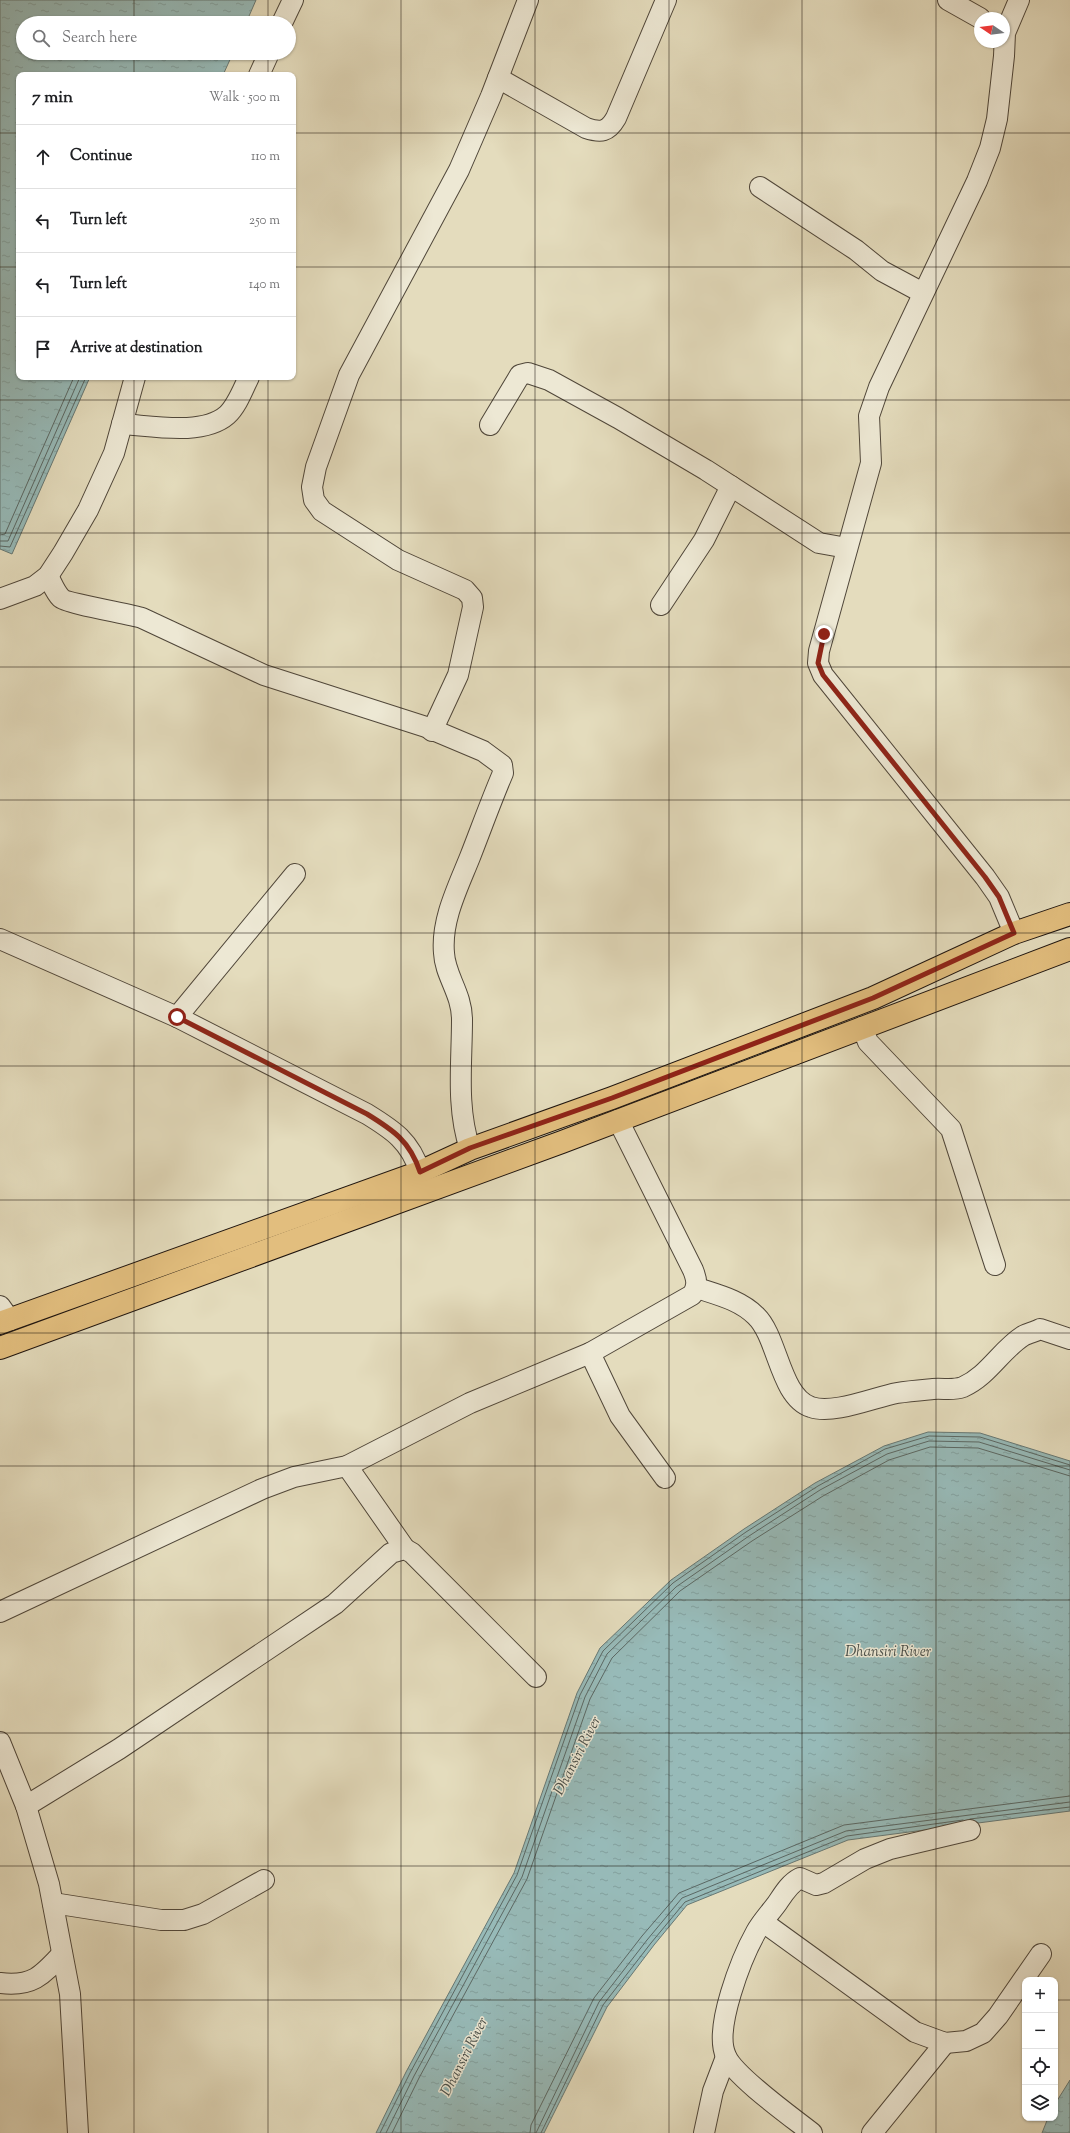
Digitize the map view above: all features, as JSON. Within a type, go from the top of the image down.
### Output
[{"type":"main road","points":[[3,1317],[420,1172],[470,1148],[612,1098],[873,998],[1014,933],[1070,914]]},
{"type":"main road","points":[[0,1348],[618,1120],[1070,949]]},
{"type":"street","points":[[285,16],[293,0]]},
{"type":"street","points":[[432,731],[458,675],[473,607],[472,598],[465,590],[398,560],[322,511],[314,500],[312,487],[316,467],[349,374],[459,170],[498,78],[528,0]]},
{"type":"street","points":[[498,78],[586,128],[597,132],[604,131],[610,128],[616,118],[666,0]]},
{"type":"street","points":[[948,0],[974,15]]},
{"type":"street","points":[[1010,20],[1019,0]]},
{"type":"street","points":[[1004,48],[997,119],[990,148],[977,181],[879,387],[869,416],[871,463],[819,651],[818,663],[823,675],[985,877],[999,897],[1014,933]]},
{"type":"street","points":[[260,72],[265,60]]},
{"type":"street","points":[[760,187],[856,250],[882,270],[923,293]]},
{"type":"street","points":[[490,425],[520,375],[528,373],[532,374],[549,380],[618,418],[731,486],[819,543],[847,548]]},
{"type":"street","points":[[0,599],[35,586],[48,576],[88,510],[114,453],[134,380]]},
{"type":"street","points":[[122,424],[199,428],[217,422],[228,414],[242,393],[248,380]]},
{"type":"street","points":[[661,605],[704,540],[731,486]]},
{"type":"street","points":[[48,576],[61,599],[71,603],[121,612],[142,618],[264,675],[432,731],[483,751],[502,765],[503,773],[450,909],[445,934],[444,952],[446,966],[458,993],[462,1016],[460,1106],[463,1129],[470,1148]]},
{"type":"street","points":[[177,1017],[295,874]]},
{"type":"street","points":[[0,939],[177,1017],[367,1114],[396,1132],[415,1158],[420,1172]]},
{"type":"street","points":[[862,1027],[868,1042],[951,1128],[995,1265]]},
{"type":"street","points":[[0,1612],[262,1489],[294,1477],[347,1466],[470,1402],[590,1352],[682,1302],[692,1295],[697,1288],[697,1279],[618,1120]]},
{"type":"street","points":[[697,1288],[740,1303],[758,1317],[772,1344],[788,1386],[799,1400],[811,1408],[848,1406],[897,1393],[935,1389],[950,1390],[974,1381],[1023,1336],[1040,1329],[1070,1339]]},
{"type":"street","points":[[590,1352],[620,1416],[665,1478]]},
{"type":"street","points":[[347,1466],[405,1549],[412,1553],[536,1677]]},
{"type":"street","points":[[26,1806],[118,1749],[334,1604],[391,1553],[405,1549]]},
{"type":"street","points":[[0,1742],[26,1806],[53,1903],[70,1994],[78,2133]]},
{"type":"street","points":[[812,2133],[767,2098],[736,2070],[726,2057],[722,2043],[724,2022],[741,1963],[757,1931],[790,1886],[800,1878],[816,1885],[824,1883],[871,1856],[970,1830]]},
{"type":"street","points":[[53,1903],[161,1920],[184,1920],[203,1914],[264,1880]]},
{"type":"street","points":[[763,1922],[915,2032],[945,2043],[966,2041],[983,2033],[998,2016],[1041,1954]]},
{"type":"street","points":[[0,1983],[15,1985],[31,1982],[44,1974],[62,1954]]},
{"type":"street","points":[[872,2133],[945,2043]]},
{"type":"street","points":[[704,2133],[713,2091],[726,2057]]},
{"type":"water","points":[[0,0],[256,0],[249,16],[16,16],[16,60],[230,60],[224,72],[16,72],[16,380],[89,380],[12,554],[0,549]]},
{"type":"water","name":"Dhansiri River","points":[[928,1432],[980,1433],[1070,1461],[1070,1811],[848,1840],[687,1905],[654,1945],[607,2007],[544,2133],[376,2133],[406,2072],[514,1873],[577,1693],[600,1648],[671,1580],[744,1529],[815,1483],[884,1446]]},
{"type":"water","points":[[1070,2080],[1070,2133],[1042,2133],[1047,2121],[1058,2121],[1058,2099]]},
{"type":"route","points":[[177,1017],[367,1114],[396,1132],[415,1158],[420,1172],[470,1148],[612,1098],[873,998],[1014,933],[999,897],[985,877],[823,675],[818,663],[819,651],[824,634]]}]
